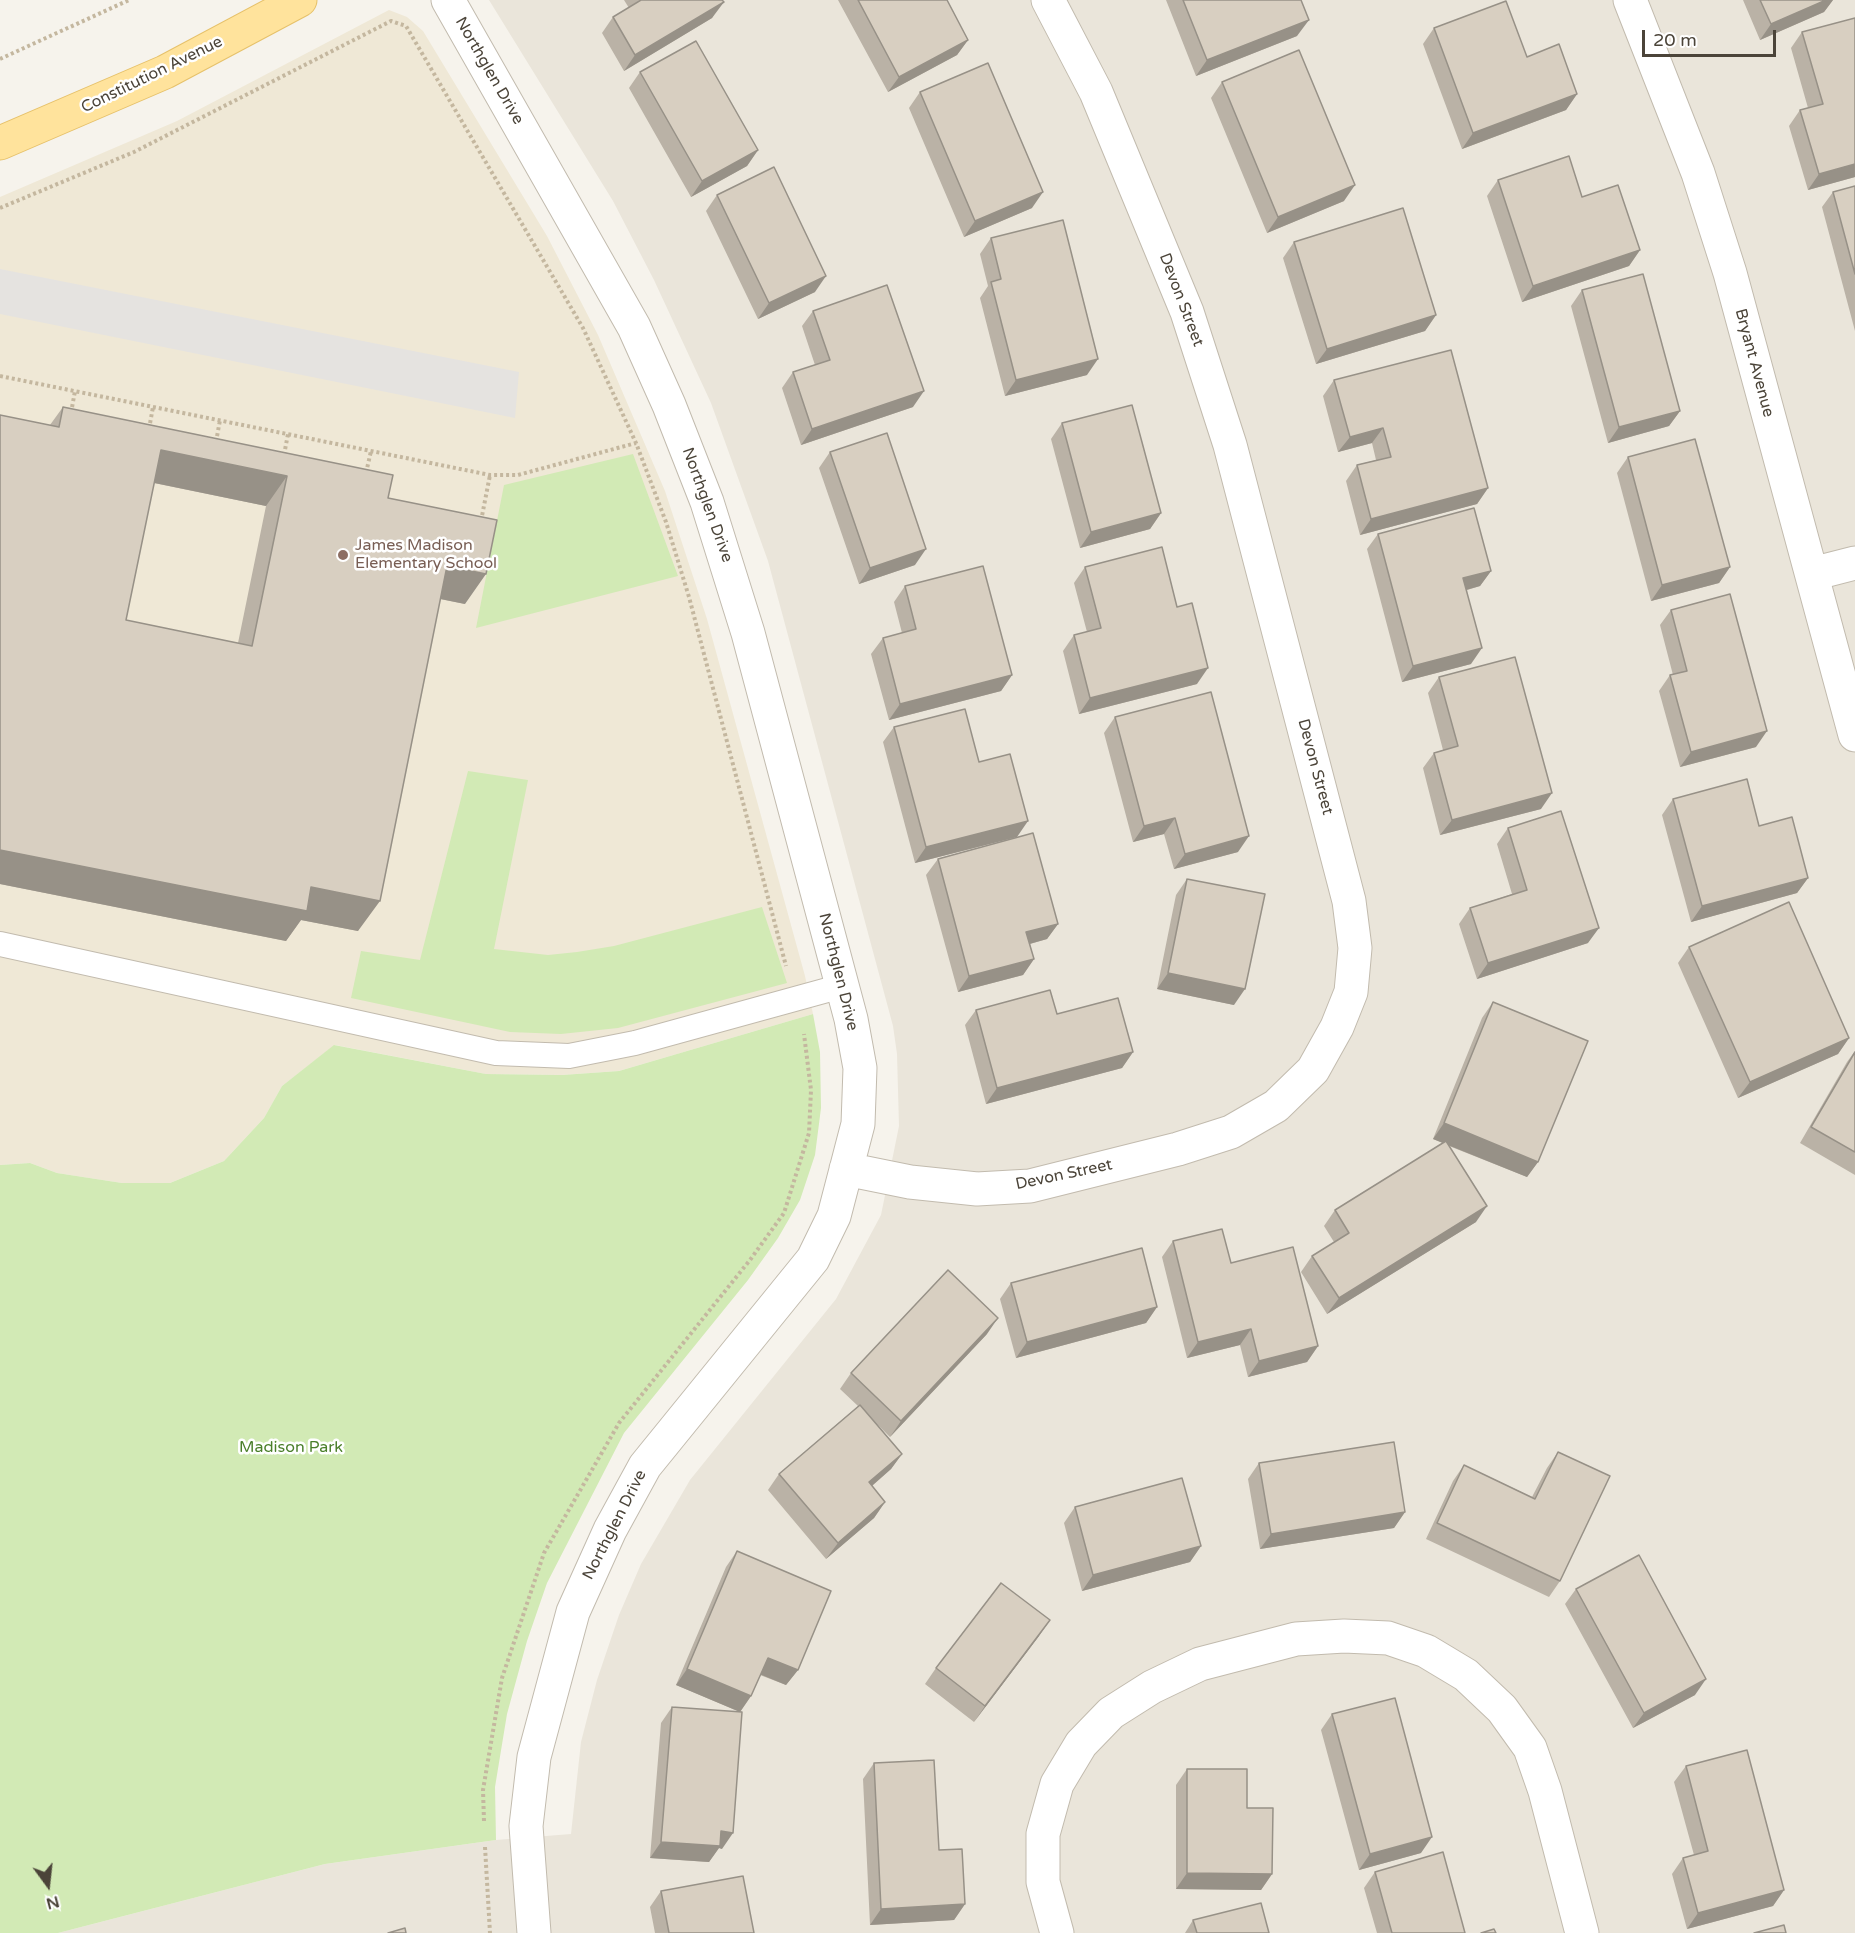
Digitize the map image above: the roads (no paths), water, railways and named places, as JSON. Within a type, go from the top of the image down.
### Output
[{"type":"main road","name":"Constitution Avenue","points":[[0,143],[165,72],[300,0]]},
{"type":"street","name":"Northglen Drive","points":[[448,0],[596,257],[634,327],[669,405],[731,572],[842,986],[860,1068],[858,1124],[834,1216],[813,1259],[645,1466],[610,1530],[573,1612],[534,1757],[526,1826],[534,1933]]},
{"type":"street","name":"Devon Street","points":[[846,1169],[910,1182],[977,1189],[1030,1186],[1179,1149],[1232,1132],[1276,1106],[1313,1070],[1337,1027],[1351,992],[1355,948],[1349,901],[1230,446],[1178,290],[1096,92],[1048,0]]},
{"type":"street","name":"Bryant Avenue","points":[[1630,0],[1698,172],[1730,273],[1855,735]]},
{"type":"street","points":[[1812,574],[1855,563]]},
{"type":"street","points":[[1057,1933],[1043,1882],[1043,1834],[1057,1784],[1081,1744],[1110,1713],[1152,1687],[1200,1664],[1296,1639],[1344,1636],[1388,1638],[1426,1651],[1466,1675],[1502,1709],[1530,1748],[1545,1791],[1582,1933]]},
{"type":"lane","points":[[0,944],[496,1053],[569,1056],[634,1043],[842,986]]},
{"type":"place","name":"James Madison Elementary School","points":[[343,555]]},
{"type":"park label","name":"Madison Park","points":[[291,1448]]}]
